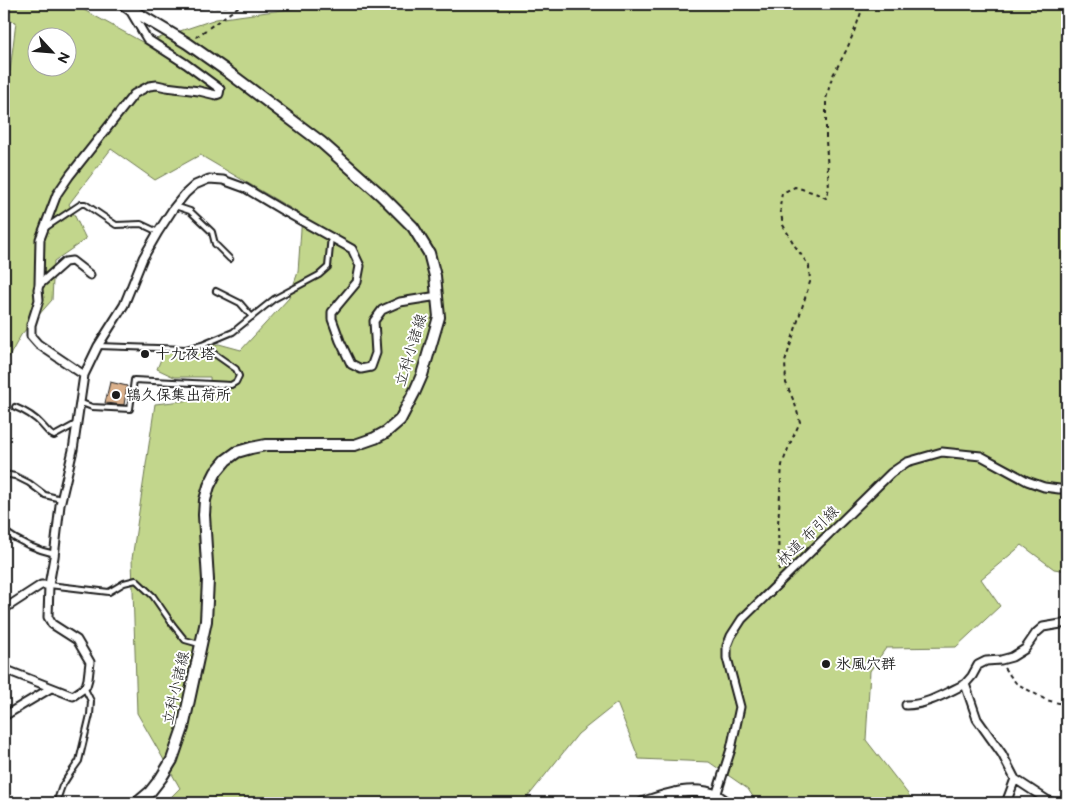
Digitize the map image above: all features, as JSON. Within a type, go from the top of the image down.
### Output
[{"type":"main road","name":"立科小諸線","points":[[127,6],[187,43],[321,142],[381,195],[413,227],[429,253],[438,296],[438,318],[422,375],[400,420],[394,426],[375,438],[355,445],[266,445],[250,448],[237,452],[226,460],[216,472],[205,500],[204,515],[208,580],[206,621],[183,728],[172,760],[161,778],[150,792],[137,803]]},
{"type":"main road","points":[[643,803],[672,793],[686,792],[700,792],[716,796],[727,803]]},
{"type":"street","points":[[84,375],[38,344],[31,336],[31,325],[39,300],[40,240],[58,194],[70,174],[134,94],[157,84],[216,95],[219,94],[220,89],[147,39],[127,6]]},
{"type":"street","points":[[4,669],[73,696],[83,690],[88,679],[90,662],[78,640],[52,624],[48,617],[49,585],[55,554],[61,499],[73,450],[84,375],[98,346],[124,305],[143,258],[158,232],[175,206],[195,185],[209,178],[223,180],[246,188],[352,249],[360,266],[357,282],[332,312],[332,319],[351,364],[361,369],[372,367],[376,353],[374,321],[382,310],[400,302],[438,296]]},
{"type":"street","points":[[39,284],[65,262],[72,261],[90,274]]},
{"type":"street","name":"林道 布引線","points":[[716,796],[731,749],[740,708],[728,658],[727,646],[731,636],[742,619],[891,473],[907,462],[942,452],[981,456],[1027,481],[1044,487],[1060,490],[1067,489]]},
{"type":"street","points":[[4,607],[41,585],[49,585]]},
{"type":"street","points":[[906,705],[932,700],[965,684],[978,665],[986,660],[1012,657],[1025,649],[1036,633],[1043,627],[1067,623]]},
{"type":"street","points":[[965,684],[977,719],[1002,754],[1016,779],[1054,803]]},
{"type":"street","points":[[4,716],[51,688]]},
{"type":"street","points":[[1006,803],[1016,779]]},
{"type":"lane","points":[[43,230],[81,204],[85,204],[116,225],[141,224],[158,232]]},
{"type":"lane","points":[[175,206],[190,211],[212,232],[215,244],[230,259]]},
{"type":"lane","points":[[98,346],[186,349],[202,345],[233,332],[274,299],[328,267],[331,236]]},
{"type":"lane","points":[[216,291],[240,303],[252,317]]},
{"type":"lane","points":[[79,402],[92,407],[130,409],[134,380],[231,385],[236,382],[239,376],[236,369],[202,345]]},
{"type":"lane","points":[[14,407],[24,410],[38,420],[54,436],[76,424]]},
{"type":"lane","points":[[4,474],[15,476],[46,495],[61,499]]},
{"type":"lane","points":[[4,531],[38,550],[55,554]]},
{"type":"lane","points":[[49,585],[109,592],[124,583],[136,580],[153,596],[185,640],[201,645]]},
{"type":"lane","points":[[56,803],[68,775],[79,761],[90,715],[91,701],[86,691],[83,690]]},
{"type":"path","points":[[152,4],[187,9],[245,4]]},
{"type":"path","points":[[187,43],[240,5],[245,4]]},
{"type":"path","points":[[779,583],[778,524],[782,465],[788,446],[800,422],[786,383],[785,362],[810,282],[809,266],[783,226],[780,207],[782,194],[795,187],[826,198],[829,188],[826,99],[832,76],[850,40],[864,4]]},
{"type":"path","points":[[998,660],[1016,683],[1046,700],[1067,705]]},
{"type":"green space","points":[[4,4],[73,4],[144,43],[216,19],[327,4],[1067,4],[1067,571],[1054,569],[1022,545],[981,579],[1000,606],[956,647],[886,648],[870,671],[866,740],[915,803],[757,803],[748,789],[709,762],[639,759],[617,703],[578,734],[523,803],[165,803],[180,788],[137,713],[132,559],[155,404],[211,398],[210,377],[174,377],[157,369],[163,354],[219,344],[241,350],[289,298],[298,272],[302,215],[200,155],[155,180],[111,149],[69,204],[86,239],[54,261],[52,300],[21,335],[4,366],[4,72],[10,71],[16,22],[4,20]]},
{"type":"building","name":"鴇久保集出荷所","points":[[110,382],[127,386],[124,405],[105,403]]},
{"type":"place","name":"十九夜塔","points":[[145,354]]},
{"type":"place","name":"鴇久保集出荷所","points":[[116,395]]},
{"type":"place","name":"氷風穴群","points":[[826,664]]}]
